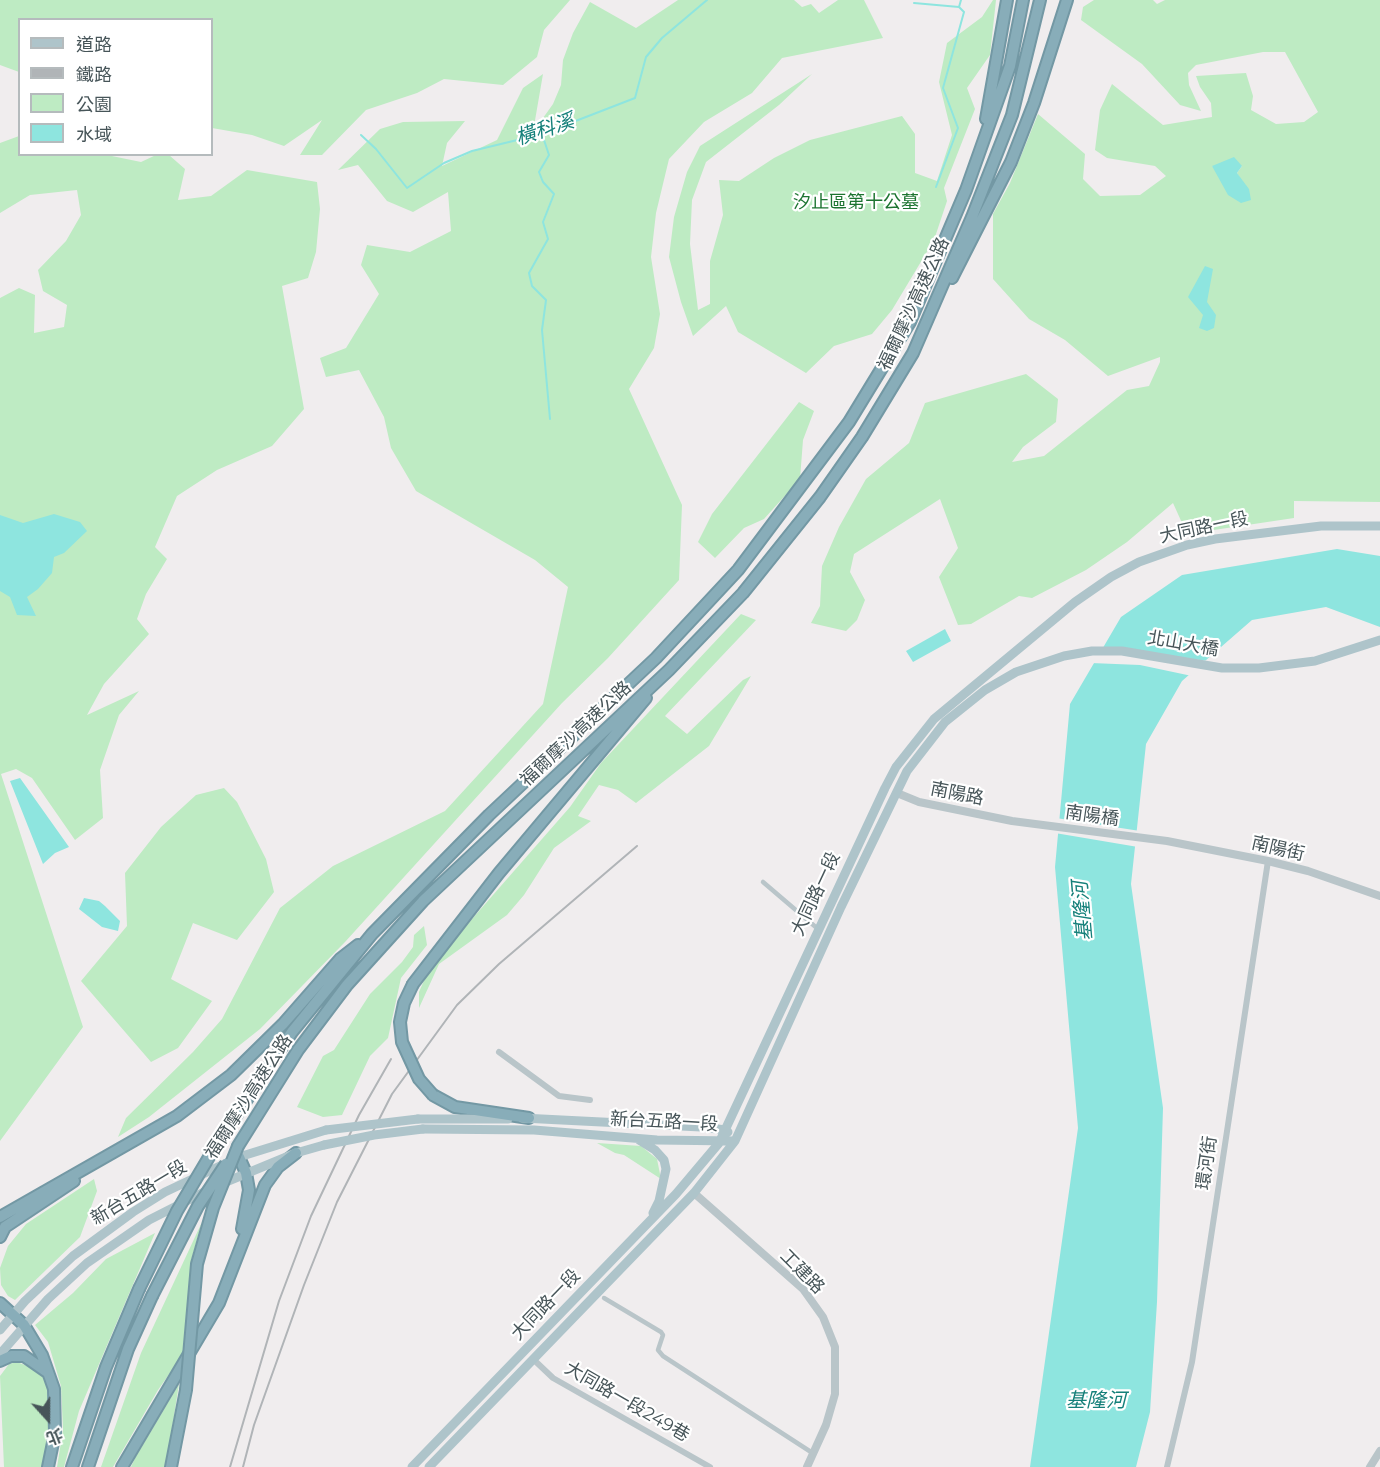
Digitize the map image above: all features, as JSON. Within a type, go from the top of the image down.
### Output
[{"type":"highway","points":[[980,152],[1007,0]]},
{"type":"highway","name":"福爾摩沙高速公路","points":[[72,1467],[106,1367],[138,1289],[177,1211],[215,1147],[292,1032],[372,934],[489,815],[656,658],[738,570],[849,422],[910,322],[980,152],[1010,66],[1023,0]]},
{"type":"highway","name":"福爾摩沙高速公路","points":[[88,1467],[128,1349],[152,1296],[198,1206],[238,1152],[298,1050],[354,976],[423,901],[669,670],[742,593],[820,497],[862,437],[913,353],[972,217],[1012,115],[1040,0]]},
{"type":"highway","points":[[913,353],[992,203],[1011,162],[1034,103],[1068,0]]},
{"type":"highway","points":[[529,1118],[455,1107],[433,1095],[419,1079],[402,1042],[400,1022],[404,1003],[413,984],[491,882],[669,670]]},
{"type":"highway","points":[[0,1217],[177,1116],[231,1075],[283,1024],[340,959],[372,934]]},
{"type":"highway","points":[[0,1237],[5,1227],[150,1132]]},
{"type":"highway","points":[[236,1255],[249,1190],[246,1173],[238,1152]]},
{"type":"highway","points":[[171,1467],[186,1390],[197,1264],[213,1208],[238,1152]]},
{"type":"highway","points":[[122,1467],[219,1303],[265,1185],[278,1167],[296,1153]]},
{"type":"highway","points":[[0,1303],[24,1325],[42,1355],[49,1375],[56,1414],[48,1467]]},
{"type":"highway","points":[[0,1361],[11,1356],[24,1356],[33,1360],[49,1375]]},
{"type":"main road","name":"大同路一段","points":[[412,1467],[676,1194],[719,1143],[885,788],[896,767],[934,719],[1075,602],[1111,577],[1160,554],[1215,539],[1321,526],[1380,526]]},
{"type":"main road","name":"北山大橋","points":[[985,690],[1016,672],[1039,663],[1092,651],[1122,651],[1222,668],[1259,668],[1315,661],[1380,640]]},
{"type":"main road","name":"大同路一段","points":[[429,1467],[694,1193],[735,1141],[907,771],[932,735],[985,690]]},
{"type":"main road","name":"新台五路一段","points":[[0,1330],[73,1256],[133,1212],[238,1152],[326,1131],[418,1119],[529,1118],[726,1130],[735,1141]]},
{"type":"main road","name":"新台五路一段","points":[[0,1354],[24,1325],[80,1268],[149,1220],[246,1173],[296,1153],[374,1135],[423,1130],[534,1131],[637,1139],[719,1143],[735,1141]]},
{"type":"main road","points":[[637,1139],[656,1150],[664,1160],[666,1168],[659,1201],[650,1219]]},
{"type":"main road","points":[[443,1434],[452,1442]]},
{"type":"street","points":[[885,788],[897,793]]},
{"type":"street","name":"南陽路","points":[[897,793],[919,802],[1012,820]]},
{"type":"street","name":"南陽橋","points":[[1012,820],[1167,841]]},
{"type":"street","name":"南陽街","points":[[1167,841],[1308,871],[1380,896]]},
{"type":"street","name":"環河街","points":[[1167,1467],[1192,1362],[1268,861]]},
{"type":"street","points":[[764,882],[818,929]]},
{"type":"street","points":[[499,1052],[559,1095],[590,1100]]},
{"type":"street","name":"工建路","points":[[694,1193],[803,1289],[827,1327],[835,1347],[835,1394],[826,1425],[807,1467]]},
{"type":"street","points":[[596,1277],[607,1282]]},
{"type":"street","points":[[604,1298],[658,1329],[663,1335],[658,1350],[663,1356],[811,1452]]},
{"type":"street","name":"大同路一段249巷","points":[[533,1359],[553,1378],[710,1467]]},
{"type":"street","points":[[1370,1467],[1380,1451]]},
{"type":"green space","points":[[0,0],[570,0],[544,30],[537,57],[503,85],[444,79],[417,93],[366,110],[322,155],[300,155],[322,120],[284,146],[252,135],[213,128],[213,18],[18,18],[18,72],[0,65]]},
{"type":"green space","points":[[678,0],[794,0],[802,7],[811,4],[819,13],[838,0],[864,0],[883,38],[782,58],[752,93],[704,122],[669,159],[656,213],[651,257],[660,314],[654,348],[629,389],[682,505],[679,580],[608,658],[562,703],[345,942],[260,1029],[149,1117],[118,1137],[126,1118],[193,1052],[222,1019],[280,908],[333,866],[445,811],[543,704],[568,587],[535,560],[416,491],[391,448],[384,417],[359,370],[326,377],[320,358],[346,348],[379,294],[361,265],[367,245],[410,252],[451,231],[448,192],[413,212],[387,201],[358,165],[338,170],[380,129],[403,122],[465,121],[447,143],[442,166],[497,140],[523,88],[543,74],[533,132],[553,104],[561,85],[563,60],[573,33],[590,2],[636,28]]},
{"type":"green space","name":"汐止區第十公墓","points":[[993,0],[996,0],[990,55],[967,88],[975,109],[944,188],[947,201],[934,240],[892,310],[872,334],[834,346],[806,373],[738,332],[726,306],[693,336],[669,257],[674,217],[687,172],[700,146],[812,74],[779,105],[706,162],[692,200],[690,244],[698,310],[710,304],[710,261],[723,215],[719,180],[739,181],[774,158],[810,140],[902,116],[915,134],[915,173],[937,181],[952,135],[939,82],[947,43],[982,17]]},
{"type":"green space","points":[[1094,0],[1153,0],[1157,4],[1165,0],[1380,0],[1380,502],[1294,501],[1294,518],[1187,534],[1173,503],[1127,542],[1086,570],[1032,598],[1019,596],[971,624],[958,625],[939,577],[958,548],[940,499],[854,554],[850,572],[865,600],[857,620],[846,631],[811,623],[820,606],[822,566],[839,527],[866,479],[909,443],[925,403],[1026,374],[1058,399],[1056,422],[1023,447],[1012,462],[1044,456],[1127,390],[1149,386],[1160,362],[1160,357],[1108,376],[1065,340],[1029,319],[993,279],[993,214],[1010,183],[1038,114],[1085,154],[1083,179],[1100,196],[1140,195],[1166,176],[1155,166],[1107,158],[1095,150],[1100,110],[1112,84],[1163,125],[1212,117],[1211,103],[1200,87],[1196,76],[1246,73],[1253,96],[1251,110],[1276,124],[1304,122],[1318,112],[1285,52],[1263,52],[1196,65],[1188,73],[1189,85],[1201,111],[1180,105],[1142,64],[1081,20],[1083,7]],"holes":[[[1212,166],[1242,166],[1237,173],[1250,200]]]},
{"type":"green space","points":[[18,136],[18,156],[112,156],[141,162],[154,156],[170,156],[185,169],[178,200],[211,196],[247,170],[317,182],[320,209],[316,252],[308,278],[282,286],[304,409],[272,446],[217,470],[177,496],[155,547],[167,559],[146,594],[137,619],[149,634],[104,684],[87,715],[139,691],[119,715],[100,770],[103,818],[75,840],[32,778],[16,769],[1,774],[83,1027],[0,1141],[0,298],[19,288],[35,295],[34,333],[64,327],[67,305],[43,291],[38,270],[66,241],[81,215],[77,190],[30,195],[0,213],[0,143]]},
{"type":"green space","points":[[799,402],[814,411],[803,440],[800,479],[764,519],[744,528],[715,558],[698,542],[712,514]]},
{"type":"green space","points":[[741,614],[756,620],[665,716],[687,734],[743,680],[751,676],[709,746],[636,803],[618,790],[599,785],[578,816],[591,821],[554,848],[524,895],[507,915],[439,964],[419,1008],[419,992],[430,967],[570,807],[601,763]]},
{"type":"green space","points":[[224,788],[237,802],[266,859],[274,892],[237,940],[193,923],[171,979],[212,1001],[178,1048],[151,1062],[81,981],[127,926],[125,873],[161,827],[196,795]]},
{"type":"green space","points":[[424,926],[427,945],[401,978],[388,1038],[370,1056],[342,1115],[323,1117],[297,1107],[323,1056],[334,1050],[370,994],[402,962],[413,947],[414,935]]},
{"type":"green space","points":[[597,1143],[641,1146],[657,1159],[661,1179],[624,1155],[615,1153]]},
{"type":"green space","points":[[94,1179],[97,1191],[80,1237],[15,1300],[8,1296],[1,1285],[0,1268],[8,1246],[26,1224]]},
{"type":"green space","points":[[202,1222],[191,1261],[186,1350],[158,1390],[113,1467],[101,1467],[141,1353]]},
{"type":"green space","points":[[155,1233],[79,1411],[64,1467],[57,1467],[63,1430],[61,1386],[48,1342],[35,1325],[73,1293],[106,1259]]},
{"type":"green space","points":[[17,1362],[35,1369],[44,1378],[50,1396],[49,1429],[42,1467],[4,1467],[0,1376],[9,1364]]},
{"type":"green space","points":[[179,1384],[166,1467],[131,1467],[135,1458]]},
{"type":"water","points":[[1234,157],[1242,166],[1237,173],[1249,189],[1251,200],[1241,203],[1228,195],[1212,166]]},
{"type":"water","points":[[1205,266],[1213,269],[1207,302],[1216,315],[1214,328],[1207,331],[1199,328],[1203,315],[1188,297]]},
{"type":"water","points":[[54,514],[80,522],[87,531],[64,553],[54,557],[52,573],[38,589],[27,597],[36,616],[17,615],[10,597],[0,591],[0,515],[23,523]]},
{"type":"water","name":"基隆河","points":[[1337,549],[1380,556],[1380,627],[1326,607],[1252,620],[1182,681],[1146,744],[1131,884],[1163,1108],[1157,1302],[1150,1412],[1136,1467],[1030,1467],[1078,1128],[1055,867],[1070,704],[1121,617],[1182,575]]},
{"type":"water","points":[[945,629],[951,641],[913,662],[906,651]]},
{"type":"water","points":[[20,778],[69,847],[55,853],[43,864],[10,781]]},
{"type":"water","points":[[84,898],[99,901],[105,906],[120,921],[118,931],[102,927],[79,909]]},
{"type":"pier","points":[[1099,648],[1209,661],[1192,676],[1140,665],[1091,663]]},
{"type":"pier","points":[[1056,818],[1140,831],[1138,847],[1055,833]]},
{"type":"waterway","name":"橫科溪","points":[[361,135],[376,149],[407,188],[444,163],[472,151],[542,134],[635,98],[646,57],[662,38],[707,0]]},
{"type":"waterway","name":"橫科溪","points":[[914,3],[959,7],[961,0]]},
{"type":"waterway","points":[[936,187],[958,128],[943,88],[964,12],[959,7]]},
{"type":"waterway","points":[[542,134],[549,155],[539,172],[543,182],[554,194],[543,222],[548,239],[529,273],[532,286],[546,300],[542,330],[550,419]]},
{"type":"railway","points":[[243,1467],[254,1425],[304,1285],[337,1202],[392,1094],[457,1005],[499,964],[637,846]]},
{"type":"railway","points":[[230,1467],[279,1301],[311,1216],[359,1115],[391,1059]]}]
